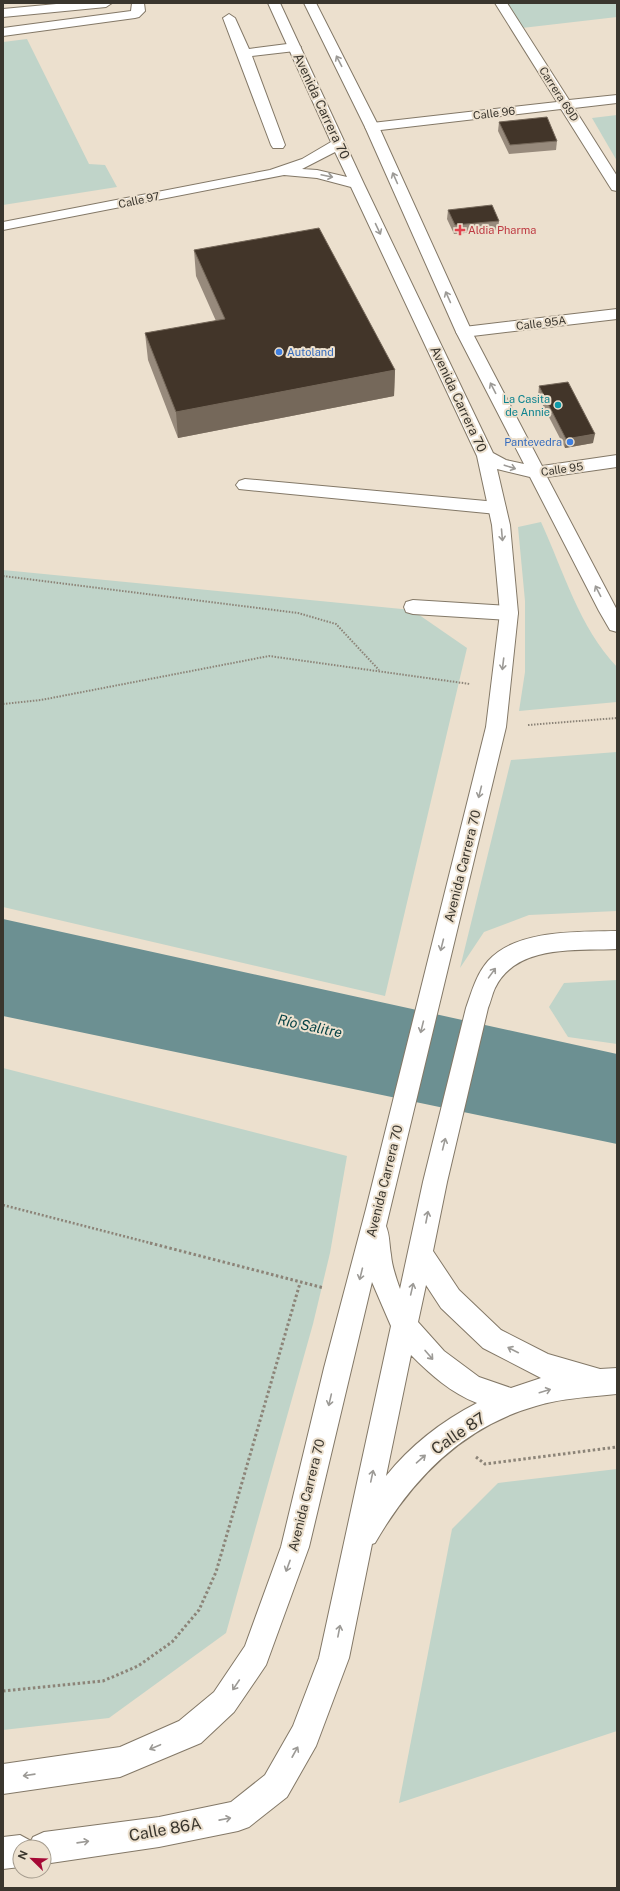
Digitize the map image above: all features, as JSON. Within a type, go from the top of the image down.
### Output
[{"type":"street","points":[[3,13],[106,3]]},
{"type":"street","points":[[3,32],[135,14],[139,11],[138,3]]},
{"type":"street","name":"Avenida Carrera 70","points":[[3,1779],[120,1762],[190,1732],[224,1702],[256,1655],[295,1547],[337,1368],[378,1209],[496,727],[509,613],[501,526],[486,456],[357,184],[274,3]]},
{"type":"street","points":[[310,3],[372,127],[464,332],[536,473],[614,615]]},
{"type":"street","name":"Carrera 69D","points":[[501,3],[617,187]]},
{"type":"street","points":[[229,18],[244,53],[278,145]]},
{"type":"street","points":[[244,53],[295,47]]},
{"type":"street","name":"Calle 96","points":[[372,127],[617,99]]},
{"type":"street","name":"Calle 97","points":[[3,226],[114,206],[274,172],[312,160],[338,143]]},
{"type":"street","name":"Calle 97","points":[[274,172],[317,174],[357,184]]},
{"type":"street","name":"Calle 95A","points":[[464,332],[617,314]]},
{"type":"street","name":"Calle 95","points":[[486,456],[500,464],[536,473],[617,461]]},
{"type":"street","points":[[245,485],[497,508]]},
{"type":"street","points":[[413,607],[509,613]]},
{"type":"street","points":[[356,1547],[434,1182],[477,1008],[486,982],[498,965],[518,951],[541,944],[617,940]]},
{"type":"street","points":[[378,1209],[377,1248],[385,1287],[404,1325],[433,1360],[460,1380],[469,1386],[511,1401]]},
{"type":"street","name":"Calle 87","points":[[420,1253],[450,1299],[492,1339],[544,1366],[610,1381]]},
{"type":"street","name":"Calle 87","points":[[356,1547],[383,1504],[414,1466],[449,1435],[480,1416],[511,1401],[555,1388],[610,1381]]},
{"type":"street","name":"Calle 86A","points":[[52,1847],[159,1832],[238,1816],[276,1786],[305,1735],[334,1658],[356,1547]]},
{"type":"path","points":[[3,576],[298,613],[336,624],[380,670]]},
{"type":"path","points":[[3,704],[41,700],[269,656],[380,670],[473,684]]},
{"type":"path","points":[[496,727],[617,718]]},
{"type":"path","points":[[3,1205],[328,1289]]},
{"type":"path","points":[[3,1691],[103,1681],[138,1666],[172,1642],[199,1610],[216,1572],[300,1283]]},
{"type":"green space","points":[[506,3],[617,3],[617,17],[522,28]]},
{"type":"green space","points":[[27,39],[89,164],[105,165],[117,187],[3,205],[3,42]]},
{"type":"green space","points":[[617,115],[617,161],[592,118]]},
{"type":"green space","points":[[541,522],[582,617],[592,634],[617,667],[617,702],[519,711],[525,672],[525,601],[518,527]]},
{"type":"green space","points":[[3,570],[412,610],[467,648],[385,996],[3,907]]},
{"type":"green space","points":[[617,752],[617,911],[529,915],[484,932],[460,968],[511,760]]},
{"type":"green space","points":[[617,980],[617,1044],[568,1037],[549,1007],[564,983]]},
{"type":"green space","points":[[3,1068],[347,1156],[330,1253],[313,1324],[226,1633],[109,1718],[3,1730]]},
{"type":"green space","points":[[617,1469],[617,1731],[399,1803],[452,1529],[498,1483]]},
{"type":"water","name":"Río Salitre","points":[[3,919],[617,1054],[617,1144],[3,1016]]},
{"type":"building","points":[[547,117],[557,141],[510,145],[499,122]]},
{"type":"building","points":[[492,205],[499,221],[455,225],[448,210]]},
{"type":"building","name":"Autoland","points":[[319,228],[395,370],[176,412],[145,333],[225,319],[194,250]]},
{"type":"building","points":[[568,382],[595,434],[566,439],[539,386]]},
{"type":"place","name":"Aldia Pharma","points":[[460,230]]},
{"type":"place","name":"Autoland","points":[[279,352]]},
{"type":"place","name":"La Casita de Annie","points":[[558,405]]},
{"type":"place","name":"Pantevedra","points":[[570,442]]}]
